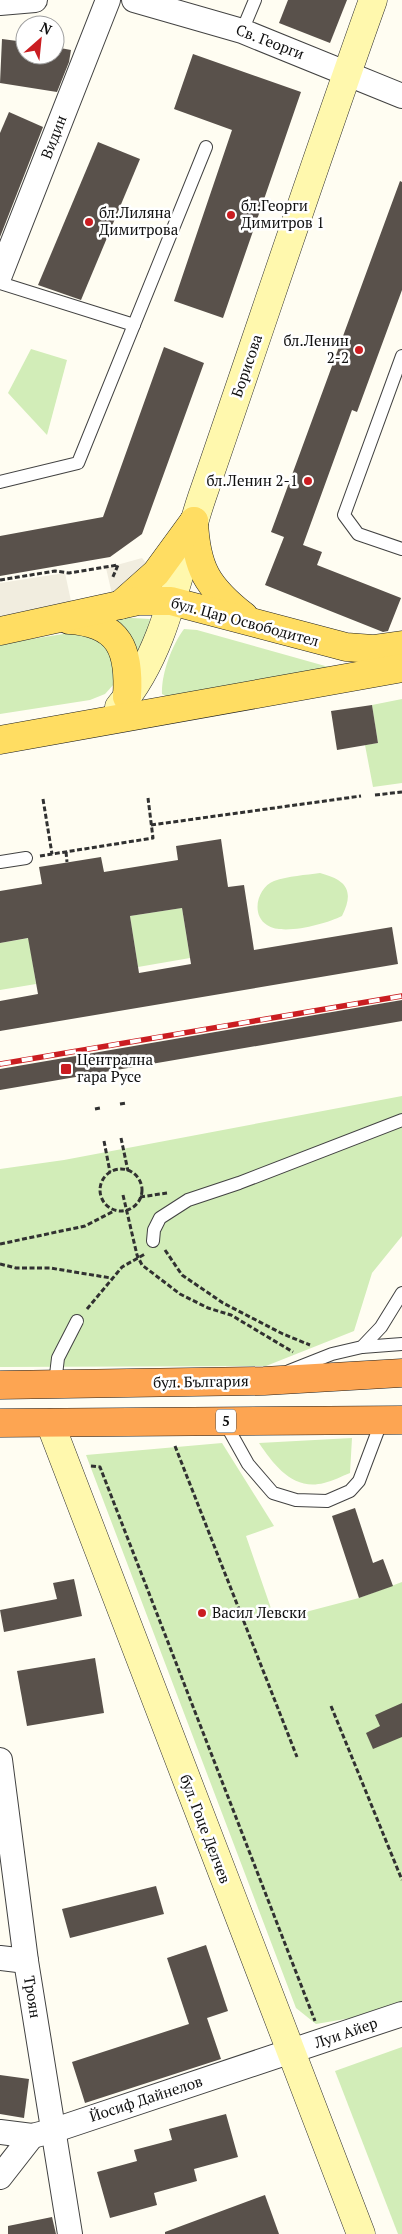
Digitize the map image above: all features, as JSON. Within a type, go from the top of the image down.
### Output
[{"type":"highway","name":"бул. България","points":[[0,1385],[264,1381],[402,1373]]},
{"type":"highway","name":"5","points":[[0,1423],[392,1420]]},
{"type":"main road","name":"Борисова","points":[[104,723],[141,679],[148,663],[171,601],[194,521],[373,0]]},
{"type":"main road","points":[[115,595],[156,573],[194,521]]},
{"type":"main road","points":[[194,521],[195,546],[200,567],[210,585],[224,600],[250,621]]},
{"type":"main road","name":"бул. Цар Освободител","points":[[0,631],[61,619],[115,595],[138,601],[171,601],[346,647],[373,649],[402,645]]},
{"type":"main road","points":[[61,619],[91,621],[118,640],[128,665],[127,696]]},
{"type":"main road","points":[[0,740],[104,723],[402,668]]},
{"type":"main road","name":"бул. Гоце Делчев","points":[[50,1423],[361,2234]]},
{"type":"street","points":[[0,3],[35,0]]},
{"type":"street","name":"Видин","points":[[0,275],[108,0]]},
{"type":"street","name":"Св. Георги","points":[[134,0],[242,30],[348,72],[402,96]]},
{"type":"street","name":"Троян","points":[[0,1760],[2,1798],[26,1961],[42,2134],[70,2234]]},
{"type":"street","points":[[0,1958],[26,1961]]},
{"type":"street","name":"Луи Айер","points":[[290,2052],[402,2014]]},
{"type":"street","name":"Йосиф Дайнелов","points":[[0,2132],[42,2134],[290,2052]]},
{"type":"street","points":[[0,2177],[42,2134]]},
{"type":"lane","points":[[242,30],[254,0]]},
{"type":"lane","points":[[0,482],[78,463],[206,147]]},
{"type":"lane","points":[[0,283],[134,325]]},
{"type":"lane","points":[[402,356],[344,514],[358,534],[402,549]]},
{"type":"lane","points":[[0,862],[26,858]]},
{"type":"lane","points":[[153,1241],[154,1230],[160,1218],[188,1200],[239,1183],[402,1120]]},
{"type":"lane","points":[[362,1347],[381,1327],[402,1292]]},
{"type":"lane","points":[[55,1383],[58,1358],[77,1322]]},
{"type":"lane","points":[[264,1381],[332,1354],[362,1347],[402,1344]]},
{"type":"lane","points":[[224,1421],[248,1464],[273,1493],[296,1500],[327,1501],[350,1492],[359,1481],[392,1420]]},
{"type":"path","points":[[0,580],[55,571],[70,573],[118,565],[115,595]]},
{"type":"path","points":[[375,795],[402,792]]},
{"type":"path","points":[[152,825],[361,796]]},
{"type":"path","points":[[26,858],[153,838],[148,798]]},
{"type":"path","points":[[43,799],[52,854]]},
{"type":"path","points":[[66,852],[67,862]]},
{"type":"path","points":[[120,1104],[126,1103]]},
{"type":"path","points":[[94,1109],[100,1108]]},
{"type":"path","points":[[121,1138],[128,1171]]},
{"type":"path","points":[[104,1141],[110,1172]]},
{"type":"path","points":[[118,1169],[128,1171],[138,1178],[141,1191],[137,1203],[125,1211],[115,1210],[109,1207],[101,1197],[101,1183],[110,1172],[118,1169]]},
{"type":"path","points":[[123,1195],[125,1211]]},
{"type":"path","points":[[0,1244],[85,1226],[115,1210]]},
{"type":"path","points":[[77,1322],[122,1267],[148,1253],[153,1241],[165,1250],[182,1275],[224,1303],[283,1334],[332,1354]]},
{"type":"path","points":[[0,1264],[16,1268],[50,1268],[112,1278]]},
{"type":"path","points":[[155,1277],[180,1294],[208,1308],[231,1315],[311,1362]]},
{"type":"path","points":[[166,1422],[297,1757]]},
{"type":"path","points":[[87,1466],[100,1467],[323,2041]]},
{"type":"path","points":[[331,1706],[402,1880]]},
{"type":"green space","points":[[31,349],[67,360],[47,435],[8,393]]},
{"type":"green space","points":[[114,617],[150,619],[143,661],[113,623]]},
{"type":"green space","points":[[184,629],[197,630],[343,671],[173,700],[162,694],[163,678],[172,651]]},
{"type":"green space","points":[[76,632],[92,635],[107,645],[117,660],[114,684],[105,694],[90,700],[0,714],[0,644]]},
{"type":"green space","points":[[402,699],[402,783],[373,787],[365,745],[378,743],[372,705]]},
{"type":"green space","points":[[320,873],[336,879],[346,887],[348,899],[342,916],[304,928],[293,929],[274,928],[262,920],[259,914],[258,901],[268,884],[285,878]]},
{"type":"green space","points":[[182,908],[190,958],[138,967],[130,916]]},
{"type":"green space","points":[[29,938],[36,984],[0,990],[0,943]]},
{"type":"green space","points":[[402,1096],[402,1236],[372,1273],[354,1331],[266,1366],[0,1367],[0,1169],[64,1160]]},
{"type":"green space","points":[[352,1438],[350,1473],[327,1482],[313,1484],[294,1480],[286,1474],[271,1460],[259,1443]]},
{"type":"green space","points":[[222,1443],[274,1526],[246,1536],[275,1620],[359,1598],[402,1582],[402,2002],[351,2018],[316,2024],[296,2008],[86,1455]]},
{"type":"green space","points":[[402,2047],[402,2234],[398,2234],[335,2071]]},
{"type":"shaded area","points":[[142,558],[151,569],[121,595],[0,620],[0,583],[65,573],[71,601],[112,594],[106,568]]},
{"type":"building","points":[[288,0],[347,0],[330,43],[279,23]]},
{"type":"building","points":[[2,39],[15,41],[15,65],[65,65],[65,49],[71,50],[69,62],[57,92],[0,83]]},
{"type":"building","name":"бл.Георги Димитров 1","points":[[193,54],[301,92],[223,318],[174,301],[232,130],[174,109]]},
{"type":"building","points":[[9,112],[43,127],[0,237],[0,133]]},
{"type":"building","name":"бл.Лиляна Димитрова","points":[[98,142],[140,159],[81,300],[38,285]]},
{"type":"building","points":[[400,181],[402,182],[402,290],[357,412],[352,410],[303,545],[322,552],[317,565],[401,598],[388,631],[383,632],[265,585],[284,537],[271,532]]},
{"type":"building","points":[[164,347],[204,363],[142,534],[110,557],[0,576],[0,536],[103,517]]},
{"type":"building","points":[[372,705],[378,743],[337,750],[331,711]]},
{"type":"building","points":[[221,839],[228,887],[244,885],[254,950],[392,927],[398,964],[0,1031],[0,1001],[38,994],[28,938],[0,943],[0,891],[42,884],[39,867],[101,857],[104,872],[178,860],[176,846]],"holes":[[[182,908],[191,964],[139,973],[130,916]]]},
{"type":"building","points":[[402,1000],[402,1021],[0,1090],[0,1069]]},
{"type":"building","points":[[355,1508],[373,1563],[383,1559],[393,1586],[359,1598],[332,1516]]},
{"type":"building","points":[[74,1579],[82,1616],[4,1632],[0,1610],[57,1599],[53,1583]]},
{"type":"building","points":[[95,1658],[104,1713],[27,1726],[17,1671]]},
{"type":"building","points":[[402,1703],[402,1737],[373,1749],[366,1733],[380,1726],[375,1715]]},
{"type":"building","points":[[156,1886],[164,1914],[70,1938],[62,1909]]},
{"type":"building","points":[[206,1945],[228,2011],[207,2018],[221,2059],[85,2103],[72,2062],[189,2024],[167,1958]]},
{"type":"building","points":[[0,2075],[29,2079],[24,2118],[0,2114]]},
{"type":"building","points":[[226,2114],[238,2157],[194,2169],[197,2181],[154,2193],[157,2205],[110,2218],[97,2172],[137,2161],[134,2150],[172,2140],[169,2129]]},
{"type":"building","points":[[265,2195],[279,2234],[165,2234],[165,2232]]},
{"type":"building","points":[[52,2217],[56,2234],[8,2234],[8,2226]]},
{"type":"railway","points":[[0,1064],[402,996]]},
{"type":"place","name":"бл.Георги Димитров 1","points":[[231,215]]},
{"type":"place","name":"бл.Лиляна Димитрова","points":[[89,222]]},
{"type":"place","name":"бл.Ленин 2-2","points":[[359,350]]},
{"type":"place","name":"бл.Ленин 2-1","points":[[308,481]]},
{"type":"place","name":"Централна гара Русе","points":[[66,1069]]},
{"type":"place","name":"Васил Левски","points":[[202,1613]]}]
